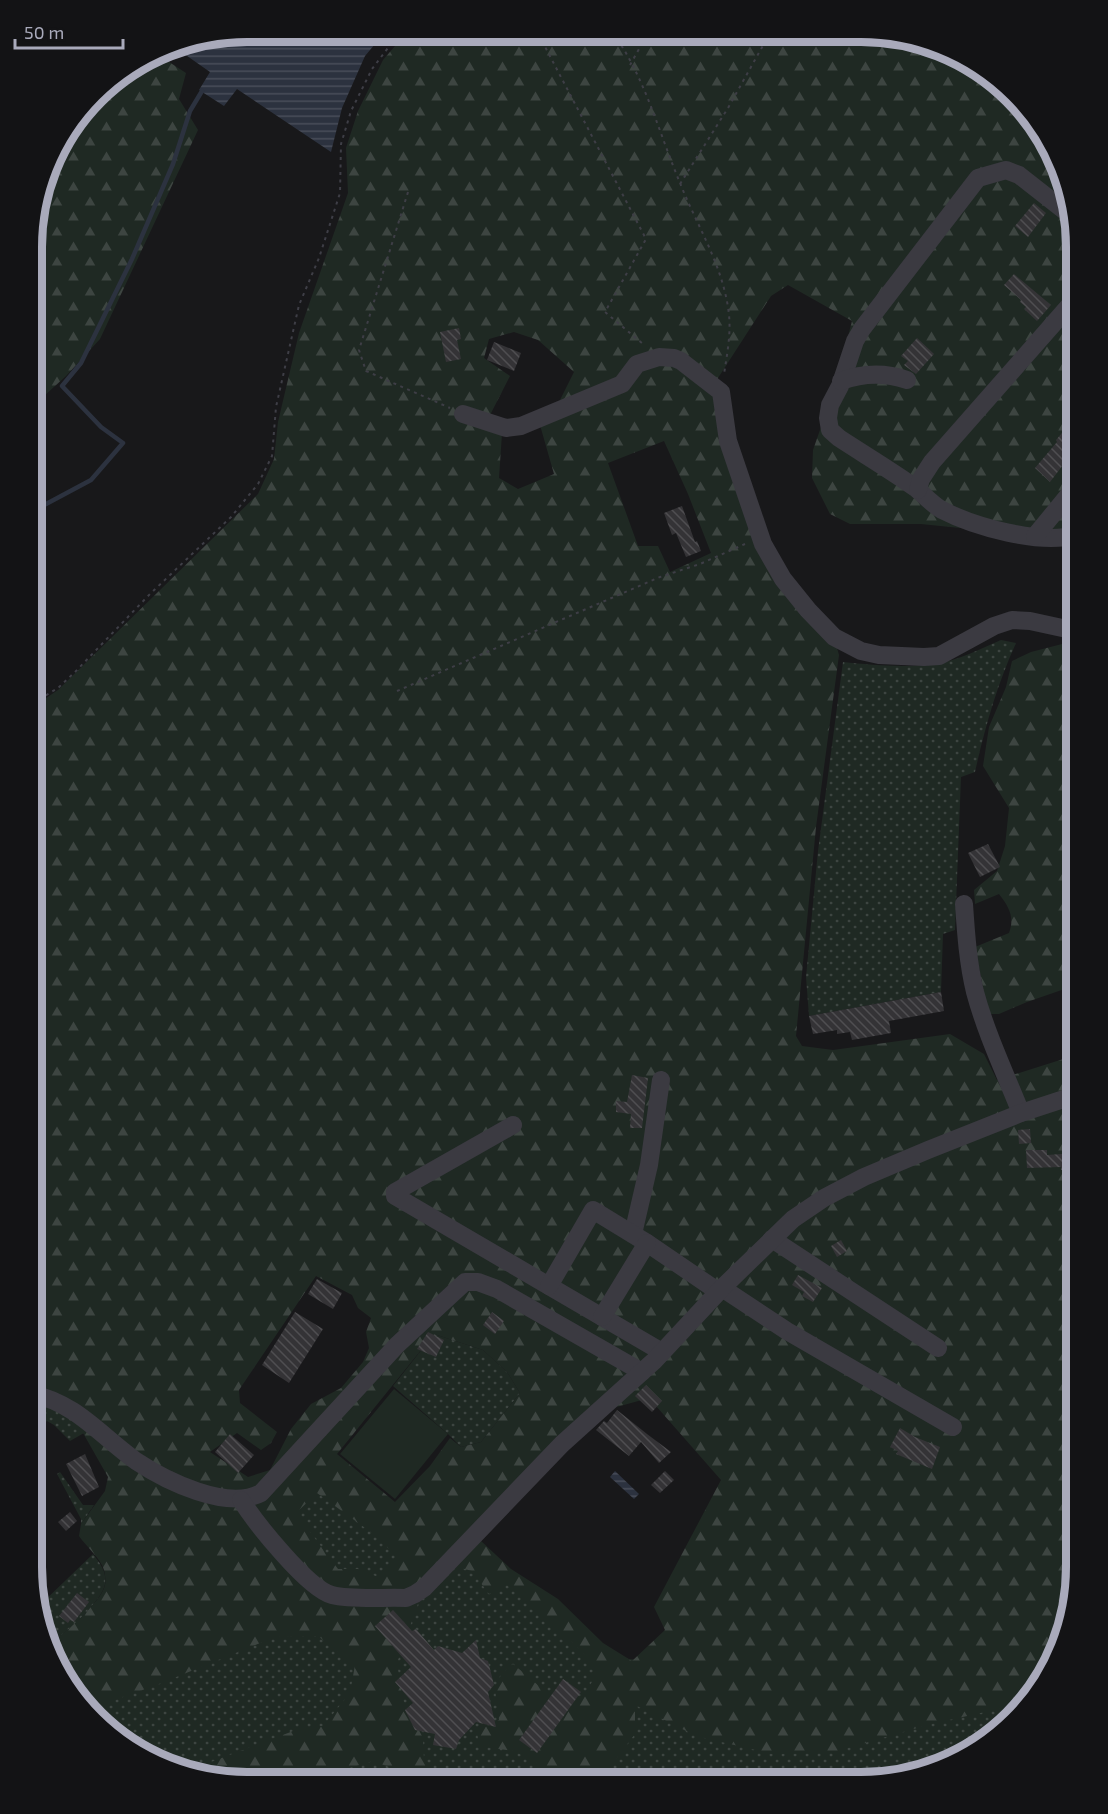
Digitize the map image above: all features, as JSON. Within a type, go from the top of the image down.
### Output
[{"type":"street","points":[[1062,209],[1019,175],[1006,170],[978,178],[862,329],[830,405],[828,418],[830,430],[918,490],[942,510],[977,524],[1035,536],[1066,537]]},
{"type":"street","points":[[918,490],[921,479],[932,462],[1066,310]]},
{"type":"street","points":[[463,414],[506,428],[521,426],[622,384],[637,364],[659,357],[674,358],[721,392],[728,441],[763,544],[783,579],[820,624],[834,637],[861,651],[879,655],[939,656],[994,626],[1012,620],[1030,621],[1066,629]]},
{"type":"street","points":[[841,381],[859,375],[877,374],[907,380]]},
{"type":"street","points":[[1035,536],[1066,498]]},
{"type":"street","points":[[964,904],[967,950],[976,992],[989,1033],[1021,1113]]},
{"type":"street","points":[[602,1317],[640,1239],[661,1080]]},
{"type":"street","points":[[241,1500],[286,1558],[322,1591],[336,1596],[406,1598],[415,1594],[424,1588],[562,1444],[642,1372],[792,1219],[824,1198],[864,1177],[1021,1113],[1066,1098]]},
{"type":"street","points":[[513,1125],[395,1192],[395,1196],[662,1352]]},
{"type":"street","points":[[549,1286],[593,1210],[787,1331],[953,1428]]},
{"type":"street","points":[[772,1239],[938,1348]]},
{"type":"street","points":[[42,1396],[50,1398],[81,1415],[136,1461],[160,1475],[212,1497],[241,1500],[261,1493],[397,1345],[465,1282],[478,1281],[497,1288],[642,1372]]},
{"type":"path","points":[[42,698],[58,688],[75,672],[150,594],[231,517],[258,484],[272,456],[276,407],[298,305],[319,258],[340,193],[341,144],[351,111],[372,69],[392,42]]},
{"type":"path","points":[[543,42],[646,239],[605,312],[659,357]]},
{"type":"path","points":[[619,42],[632,61],[680,184],[716,263],[729,315],[728,349],[721,392]]},
{"type":"path","points":[[630,65],[643,42]]},
{"type":"path","points":[[680,184],[728,108],[765,42]]},
{"type":"path","points":[[408,192],[359,350],[366,371],[463,414]]},
{"type":"path","points":[[397,691],[660,577],[700,564],[748,543],[763,544]]},
{"type":"green space","points":[[398,42],[861,42],[888,44],[914,49],[940,58],[964,69],[986,84],[1024,122],[1039,144],[1050,168],[1059,194],[1066,233],[1066,533],[970,529],[921,524],[850,524],[830,514],[812,478],[813,450],[834,390],[852,321],[788,285],[771,296],[718,378],[719,421],[755,535],[836,644],[839,655],[816,827],[796,1036],[802,1046],[833,1050],[950,1034],[984,1054],[997,1080],[1066,1058],[1066,1581],[1062,1607],[1050,1646],[1039,1670],[1011,1706],[931,1724],[830,1753],[772,1754],[696,1736],[635,1705],[635,1734],[612,1764],[610,1772],[542,1772],[539,1764],[514,1751],[479,1746],[477,1731],[499,1720],[497,1683],[505,1670],[513,1664],[545,1691],[583,1697],[593,1680],[594,1665],[574,1644],[507,1585],[489,1594],[472,1571],[443,1563],[431,1567],[397,1663],[403,1700],[423,1738],[424,1760],[433,1772],[399,1772],[373,1761],[336,1772],[247,1772],[202,1767],[296,1730],[323,1726],[350,1693],[355,1665],[318,1636],[275,1637],[97,1707],[69,1670],[58,1646],[56,1639],[89,1609],[105,1585],[102,1566],[79,1536],[81,1524],[105,1491],[108,1477],[83,1433],[42,1395],[42,701],[58,690],[258,494],[274,459],[278,422],[299,333],[348,193],[346,148],[358,111],[383,60]],"holes":[[[514,332],[538,340],[574,372],[557,406],[540,425],[554,474],[518,489],[499,478],[502,433],[489,417],[510,376],[484,358],[489,339]],[[664,441],[711,553],[670,572],[658,546],[638,546],[608,463]],[[316,1276],[352,1295],[358,1308],[371,1318],[366,1332],[369,1348],[363,1362],[341,1388],[311,1404],[291,1429],[270,1470],[248,1477],[210,1452],[237,1433],[261,1450],[271,1443],[277,1432],[240,1403],[239,1390]],[[434,1334],[483,1350],[507,1372],[520,1393],[481,1442],[461,1447],[450,1438],[430,1466],[395,1502],[337,1454]],[[649,1398],[721,1480],[654,1607],[665,1630],[632,1661],[603,1643],[558,1599],[511,1569],[481,1541],[576,1441],[613,1408]],[[317,1493],[379,1538],[396,1557],[378,1577],[358,1569],[338,1569],[296,1513]]]},
{"type":"green space","points":[[167,58],[166,60],[186,73],[179,99],[198,130],[100,339],[42,398],[42,247],[44,220],[53,181],[69,144],[102,102],[144,69]]},
{"type":"green space","points":[[1001,640],[1016,643],[992,706],[975,772],[961,777],[955,930],[943,934],[941,992],[809,1016],[806,977],[818,851],[843,662],[902,666],[936,664],[961,657]]},
{"type":"green space","points":[[1066,643],[1066,988],[999,1014],[988,1014],[975,947],[1009,933],[1011,917],[999,894],[975,904],[974,890],[997,871],[1005,846],[1009,808],[983,766],[989,727],[1006,687],[1012,661],[1031,652]]},
{"type":"green space","points":[[434,1334],[483,1350],[507,1372],[520,1393],[481,1442],[461,1447],[393,1386]]},
{"type":"green space","points":[[394,1389],[448,1434],[395,1499],[340,1454]]},
{"type":"green space","points":[[42,1401],[50,1402],[84,1433],[70,1441],[47,1421],[42,1426]]},
{"type":"green space","points":[[309,1456],[481,1555],[608,1657],[1020,1697],[986,1730],[964,1745],[914,1765],[888,1770],[861,1772],[247,1772],[194,1765],[144,1745],[122,1730],[83,1690],[116,1661]]},
{"type":"green space","points":[[60,1472],[83,1505],[94,1505],[81,1524],[81,1519],[57,1474]]},
{"type":"green space","points":[[93,1554],[104,1572],[103,1591],[81,1618],[56,1640],[45,1600]]},
{"type":"water","points":[[233,42],[377,42],[365,56],[342,108],[331,152],[237,89],[224,106],[199,90],[210,72],[183,53]]},
{"type":"water","points":[[615,1471],[639,1494],[634,1499],[610,1477]]},
{"type":"building","points":[[1034,203],[1046,213],[1028,237],[1015,226]]},
{"type":"building","points":[[1014,274],[1051,305],[1037,321],[1024,309],[1026,307],[1020,302],[1021,300],[1004,285]]},
{"type":"building","points":[[459,328],[461,339],[457,340],[461,359],[446,362],[440,332]]},
{"type":"building","points":[[917,338],[934,354],[916,374],[904,365],[908,361],[901,356]]},
{"type":"building","points":[[494,342],[521,353],[514,371],[487,360]]},
{"type":"building","points":[[1066,428],[1066,461],[1050,482],[1035,468],[1057,442],[1056,440]]},
{"type":"building","points":[[682,506],[695,542],[697,541],[701,551],[686,557],[676,533],[672,535],[664,513]]},
{"type":"building","points":[[988,844],[1000,867],[980,877],[968,853]]},
{"type":"building","points":[[941,992],[944,1011],[889,1021],[891,1033],[852,1040],[850,1032],[837,1034],[837,1030],[813,1034],[809,1016]]},
{"type":"building","points":[[632,1075],[648,1078],[642,1128],[630,1128],[631,1114],[616,1112],[616,1101],[627,1102]]},
{"type":"building","points":[[1030,1129],[1031,1143],[1019,1144],[1018,1130]]},
{"type":"building","points":[[1026,1150],[1047,1150],[1047,1155],[1066,1154],[1066,1170],[1061,1170],[1061,1167],[1027,1168]]},
{"type":"building","points":[[841,1240],[847,1251],[837,1257],[831,1246]]},
{"type":"building","points":[[798,1275],[822,1288],[813,1302],[802,1296],[804,1292],[792,1285]]},
{"type":"building","points":[[317,1279],[342,1293],[333,1309],[308,1294]]},
{"type":"building","points":[[295,1312],[323,1329],[289,1383],[262,1365]]},
{"type":"building","points":[[492,1312],[504,1321],[495,1334],[483,1325]]},
{"type":"building","points":[[428,1332],[444,1340],[436,1357],[417,1349]]},
{"type":"building","points":[[646,1385],[662,1401],[652,1412],[635,1396]]},
{"type":"building","points":[[617,1410],[671,1452],[659,1463],[641,1442],[629,1456],[596,1430],[604,1421],[607,1423]]},
{"type":"building","points":[[900,1428],[940,1447],[932,1469],[896,1454],[898,1451],[890,1447]]},
{"type":"building","points":[[230,1434],[254,1455],[238,1473],[215,1452]]},
{"type":"building","points":[[85,1454],[99,1487],[82,1496],[66,1464]]},
{"type":"building","points":[[665,1471],[674,1480],[660,1493],[651,1485]]},
{"type":"building","points":[[70,1512],[77,1521],[66,1531],[58,1522]]},
{"type":"building","points":[[77,1593],[89,1602],[74,1622],[70,1620],[68,1623],[59,1616]]},
{"type":"building","points":[[393,1610],[412,1631],[416,1629],[434,1650],[438,1646],[462,1653],[476,1640],[480,1658],[488,1661],[494,1685],[488,1692],[496,1727],[476,1722],[459,1740],[456,1749],[433,1745],[435,1734],[415,1730],[405,1710],[413,1703],[395,1682],[411,1667],[375,1626]]},
{"type":"building","points":[[563,1679],[581,1692],[537,1753],[519,1740]]},
{"type":"waterway","points":[[42,506],[91,480],[123,443],[101,427],[62,386],[81,363],[132,259],[173,164],[190,111],[202,91]]}]
